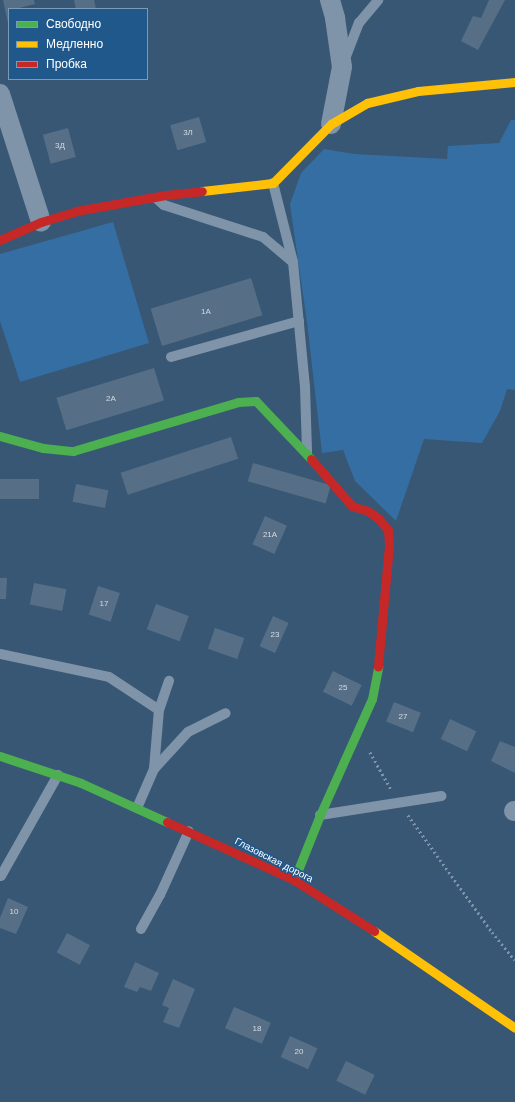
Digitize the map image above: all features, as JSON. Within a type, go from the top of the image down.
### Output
[{"type":"street","points":[[330,0],[335,18],[342,67],[331,124]]},
{"type":"street","points":[[0,240],[41,222],[76,211],[155,197],[273,183],[331,124],[367,103],[418,91],[515,81]]},
{"type":"street","points":[[0,94],[41,222]]},
{"type":"street","points":[[0,436],[44,448],[73,451],[238,402],[256,401],[308,456],[352,506],[368,511],[380,519],[388,530],[390,545],[377,674],[372,699],[320,815],[294,880]]},
{"type":"street","name":"Глазовская дорога","points":[[0,756],[81,783],[294,880],[405,951],[515,1028]]},
{"type":"lane","points":[[342,67],[359,23],[378,0]]},
{"type":"lane","points":[[273,183],[293,262],[299,321],[308,456]]},
{"type":"lane","points":[[155,197],[164,205],[263,237],[293,262]]},
{"type":"lane","points":[[172,356],[299,321]]},
{"type":"lane","points":[[0,654],[109,677],[159,710]]},
{"type":"lane","points":[[137,808],[154,769],[159,710],[169,681]]},
{"type":"lane","points":[[154,769],[188,732],[226,713]]},
{"type":"lane","points":[[1,876],[58,775]]},
{"type":"lane","points":[[320,815],[442,796]]},
{"type":"lane","points":[[141,929],[160,895],[189,831]]},
{"type":"path","points":[[358,731],[399,802],[492,932],[515,960]]},
{"type":"shaded area","points":[[511,120],[515,120],[515,390],[507,389],[500,411],[482,443],[424,439],[396,521],[355,481],[343,450],[322,453],[307,322],[290,204],[301,173],[324,149],[354,154],[447,159],[448,146],[499,143]]},
{"type":"shaded area","points":[[113,222],[149,343],[20,382],[0,321],[0,254]]},
{"type":"building","points":[[3,0],[34,0],[35,4],[19,8],[8,8],[8,23]]},
{"type":"building","points":[[74,0],[94,0],[96,8],[76,8]]},
{"type":"building","points":[[489,0],[505,0],[478,50],[461,41],[473,16],[481,18]]},
{"type":"building","points":[[199,117],[206,142],[177,150],[170,125]]},
{"type":"building","points":[[68,128],[76,157],[51,164],[43,135]]},
{"type":"building","points":[[251,278],[262,315],[162,346],[151,309]]},
{"type":"building","points":[[154,368],[164,401],[66,430],[56,398]]},
{"type":"building","points":[[231,437],[238,459],[128,495],[121,473]]},
{"type":"building","points":[[253,463],[331,485],[326,504],[248,481]]},
{"type":"building","points":[[0,479],[39,479],[39,499],[0,499]]},
{"type":"building","points":[[76,484],[108,490],[105,508],[73,502]]},
{"type":"building","points":[[265,516],[287,526],[274,554],[252,544]]},
{"type":"building","points":[[0,578],[7,578],[6,599],[0,599]]},
{"type":"building","points":[[34,583],[66,589],[62,611],[30,605]]},
{"type":"building","points":[[98,586],[120,593],[111,622],[89,615]]},
{"type":"building","points":[[156,604],[189,616],[180,641],[147,629]]},
{"type":"building","points":[[273,616],[289,623],[275,653],[260,646]]},
{"type":"building","points":[[215,628],[244,638],[237,659],[208,649]]},
{"type":"building","points":[[333,671],[362,685],[352,706],[323,692]]},
{"type":"building","points":[[394,702],[421,713],[413,732],[386,721]]},
{"type":"building","points":[[450,719],[476,731],[467,751],[441,739]]},
{"type":"building","points":[[500,741],[515,747],[515,773],[491,761]]},
{"type":"building","points":[[8,898],[28,907],[16,934],[0,928],[0,918]]},
{"type":"building","points":[[67,933],[90,945],[80,965],[57,952]]},
{"type":"building","points":[[135,962],[159,973],[151,991],[140,987],[137,992],[124,987]]},
{"type":"building","points":[[173,979],[195,989],[179,1028],[163,1022],[169,1008],[162,1005]]},
{"type":"building","points":[[234,1007],[271,1023],[262,1044],[225,1028]]},
{"type":"building","points":[[290,1036],[317,1048],[308,1069],[281,1057]]},
{"type":"building","points":[[346,1061],[375,1075],[365,1095],[336,1081]]},
{"type":"traffic: fast","points":[[0,436],[43,448],[73,451],[238,402],[256,401],[311,459]]},
{"type":"traffic: fast","points":[[294,880],[320,815],[372,699],[378,667]]},
{"type":"traffic: fast","points":[[0,756],[81,783],[167,822]]},
{"type":"traffic: slow","points":[[202,191],[273,183],[331,124],[367,103],[418,91],[515,82]]},
{"type":"traffic: slow","points":[[374,931],[515,1028]]},
{"type":"traffic: jam","points":[[0,240],[41,222],[76,211],[166,195],[202,191]]},
{"type":"traffic: jam","points":[[311,459],[352,506],[368,511],[379,519],[388,530],[389,545],[378,667]]},
{"type":"traffic: jam","points":[[167,822],[294,880],[374,931]]}]
